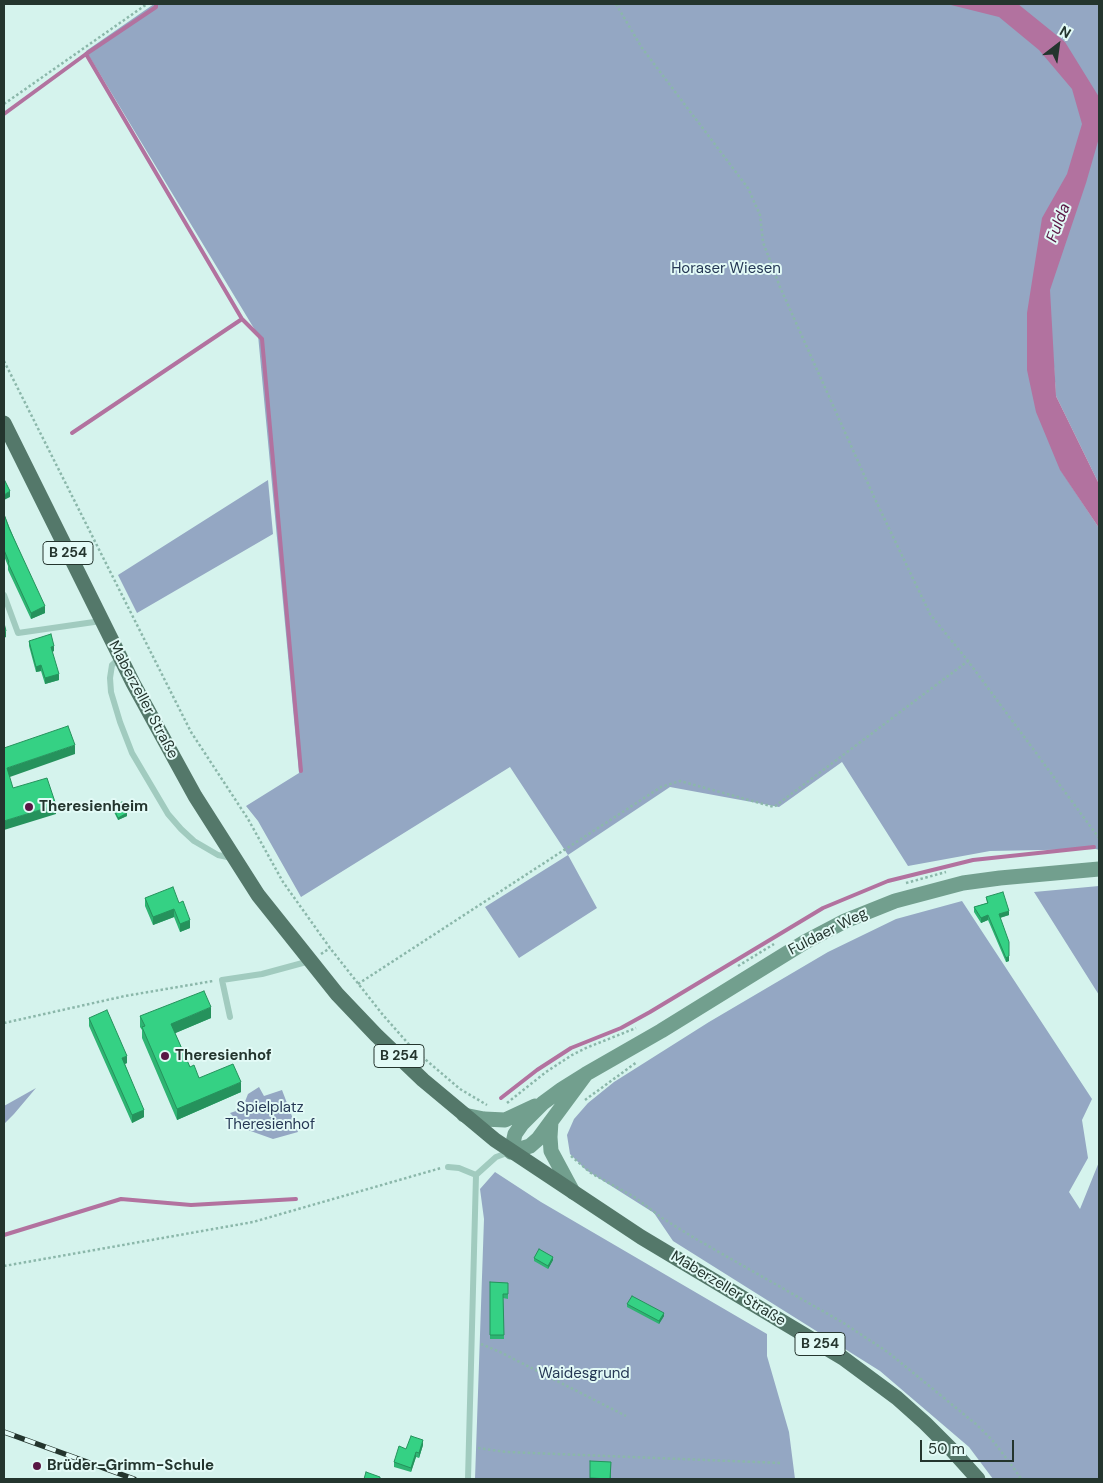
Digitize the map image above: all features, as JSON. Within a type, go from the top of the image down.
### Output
[{"type":"main road","name":"Maberzeller Straße","points":[[4,423],[120,658],[182,773],[258,895],[337,994],[423,1080],[511,1152],[641,1237],[826,1348],[870,1378],[925,1423],[978,1479]]},
{"type":"main road","name":"Fuldaer Weg","points":[[511,1152],[515,1134],[543,1103],[562,1089],[661,1031],[804,942],[845,921],[903,899],[963,883],[1099,869]]},
{"type":"main road","name":"Fuldaer Weg","points":[[511,1152],[530,1146],[538,1139],[586,1074]]},
{"type":"main road","points":[[464,1115],[484,1119],[505,1120],[543,1103]]},
{"type":"main road","points":[[551,1121],[550,1137],[552,1151],[573,1192]]},
{"type":"lane","points":[[4,595],[18,632],[102,621]]},
{"type":"lane","points":[[120,658],[112,665],[110,692],[132,753],[168,814],[181,829],[194,841],[218,855],[234,858]]},
{"type":"lane","points":[[230,1017],[222,980],[262,974],[310,961]]},
{"type":"lane","points":[[468,1479],[476,1175],[496,1157],[511,1152]]},
{"type":"lane","points":[[448,1167],[459,1168],[476,1175]]},
{"type":"path","points":[[4,104],[147,4]]},
{"type":"path","points":[[616,4],[642,48],[748,188],[760,215],[763,242],[780,287],[874,497],[930,614],[968,661],[1099,838]]},
{"type":"path","points":[[4,361],[191,732],[248,819],[283,882],[358,984],[413,1049],[460,1089],[490,1107]]},
{"type":"path","points":[[358,984],[661,787],[680,781],[774,807],[968,661]]},
{"type":"path","points":[[4,1023],[125,996],[222,980]]},
{"type":"path","points":[[585,1100],[638,1062]]},
{"type":"path","points":[[569,1154],[582,1167],[636,1198],[662,1218],[842,1322],[890,1353],[977,1425],[993,1441],[1021,1479]]},
{"type":"path","points":[[4,1266],[253,1222],[438,1168],[448,1167]]},
{"type":"path","points":[[472,1341],[500,1352],[626,1416]]},
{"type":"path","points":[[469,1447],[506,1452],[781,1463]]},
{"type":"green space","name":"Horaser Wiesen","points":[[154,4],[1099,4],[1099,484],[1056,396],[1053,352],[1060,469],[1099,528],[1099,850],[990,851],[908,866],[842,762],[779,807],[670,787],[568,855],[510,767],[301,897],[258,821],[246,806],[299,773],[258,335],[86,51]]},
{"type":"green space","points":[[268,480],[273,534],[137,613],[118,575]]},
{"type":"green space","points":[[568,855],[597,908],[519,958],[485,907]]},
{"type":"green space","points":[[1099,886],[1099,995],[1034,892]]},
{"type":"green space","points":[[962,901],[1092,1099],[1082,1120],[1088,1158],[1069,1192],[1080,1209],[1099,1162],[1099,1479],[993,1479],[969,1447],[880,1371],[673,1241],[654,1213],[586,1170],[570,1154],[567,1135],[574,1119],[588,1103],[614,1082],[709,1022],[828,952],[896,919]]},
{"type":"green space","name":"Spielplatz Theresienhof","points":[[259,1087],[264,1096],[282,1090],[298,1132],[273,1139],[245,1129],[230,1113],[242,1109],[248,1094]]},
{"type":"green space","points":[[36,1088],[14,1114],[4,1124],[4,1106]]},
{"type":"green space","name":"Waidesgrund","points":[[495,1172],[541,1202],[767,1334],[767,1356],[789,1432],[795,1479],[475,1479],[484,1219],[480,1189]]},
{"type":"water","name":"Fulda","points":[[947,4],[1018,4],[1065,42],[1099,97],[1099,138],[1050,290],[1056,396],[1099,484],[1099,528],[1060,470],[1036,412],[1027,370],[1027,313],[1042,218],[1067,174],[1082,124],[1072,89],[1039,50],[999,17]]},
{"type":"building","points":[[4,479],[10,491],[4,495]]},
{"type":"building","points":[[4,514],[45,606],[31,613],[4,550]]},
{"type":"building","points":[[51,634],[54,646],[51,647],[59,674],[45,678],[41,665],[36,667],[29,641]]},
{"type":"building","points":[[68,726],[75,745],[7,768],[13,788],[47,778],[56,805],[4,821],[4,748]]},
{"type":"building","points":[[122,802],[127,813],[118,818],[113,807]]},
{"type":"building","points":[[173,887],[179,903],[183,901],[190,920],[180,924],[174,909],[153,917],[145,898]]},
{"type":"building","points":[[1003,892],[1009,911],[999,914],[1009,942],[1009,956],[1006,958],[988,915],[981,918],[974,907],[988,903],[986,897]]},
{"type":"building","name":"Theresienhof","points":[[204,991],[211,1007],[171,1024],[190,1067],[194,1065],[199,1078],[233,1064],[241,1082],[177,1109],[142,1027],[145,1026],[140,1016]]},
{"type":"building","points":[[107,1010],[127,1056],[122,1058],[144,1110],[132,1115],[89,1018]]},
{"type":"building","points":[[539,1249],[553,1257],[548,1266],[534,1258]]},
{"type":"building","points":[[490,1282],[508,1283],[508,1294],[503,1294],[504,1335],[490,1335]]},
{"type":"building","points":[[632,1296],[664,1313],[659,1321],[627,1304]]},
{"type":"building","points":[[411,1436],[423,1440],[419,1453],[416,1452],[411,1468],[394,1462],[399,1446],[406,1449]]},
{"type":"building","points":[[590,1461],[611,1462],[610,1479],[590,1478]]},
{"type":"building","points":[[366,1472],[380,1477],[380,1479],[364,1479]]},
{"type":"waterway","points":[[156,4],[156,7],[86,54],[242,319],[262,339],[301,771]]},
{"type":"waterway","points":[[4,114],[86,54]]},
{"type":"waterway","points":[[72,433],[242,319]]},
{"type":"waterway","points":[[501,1098],[537,1070],[571,1048],[621,1028],[650,1012],[823,908],[888,881],[973,860],[1094,847]]},
{"type":"waterway","points":[[4,1235],[121,1199],[191,1205],[296,1199]]},
{"type":"railway","points":[[4,1432],[134,1479]]},
{"type":"place","name":"Theresienheim","points":[[29,807]]},
{"type":"place","name":"Theresienhof","points":[[165,1056]]},
{"type":"place","name":"Brüder-Grimm-Schule","points":[[37,1466]]}]
